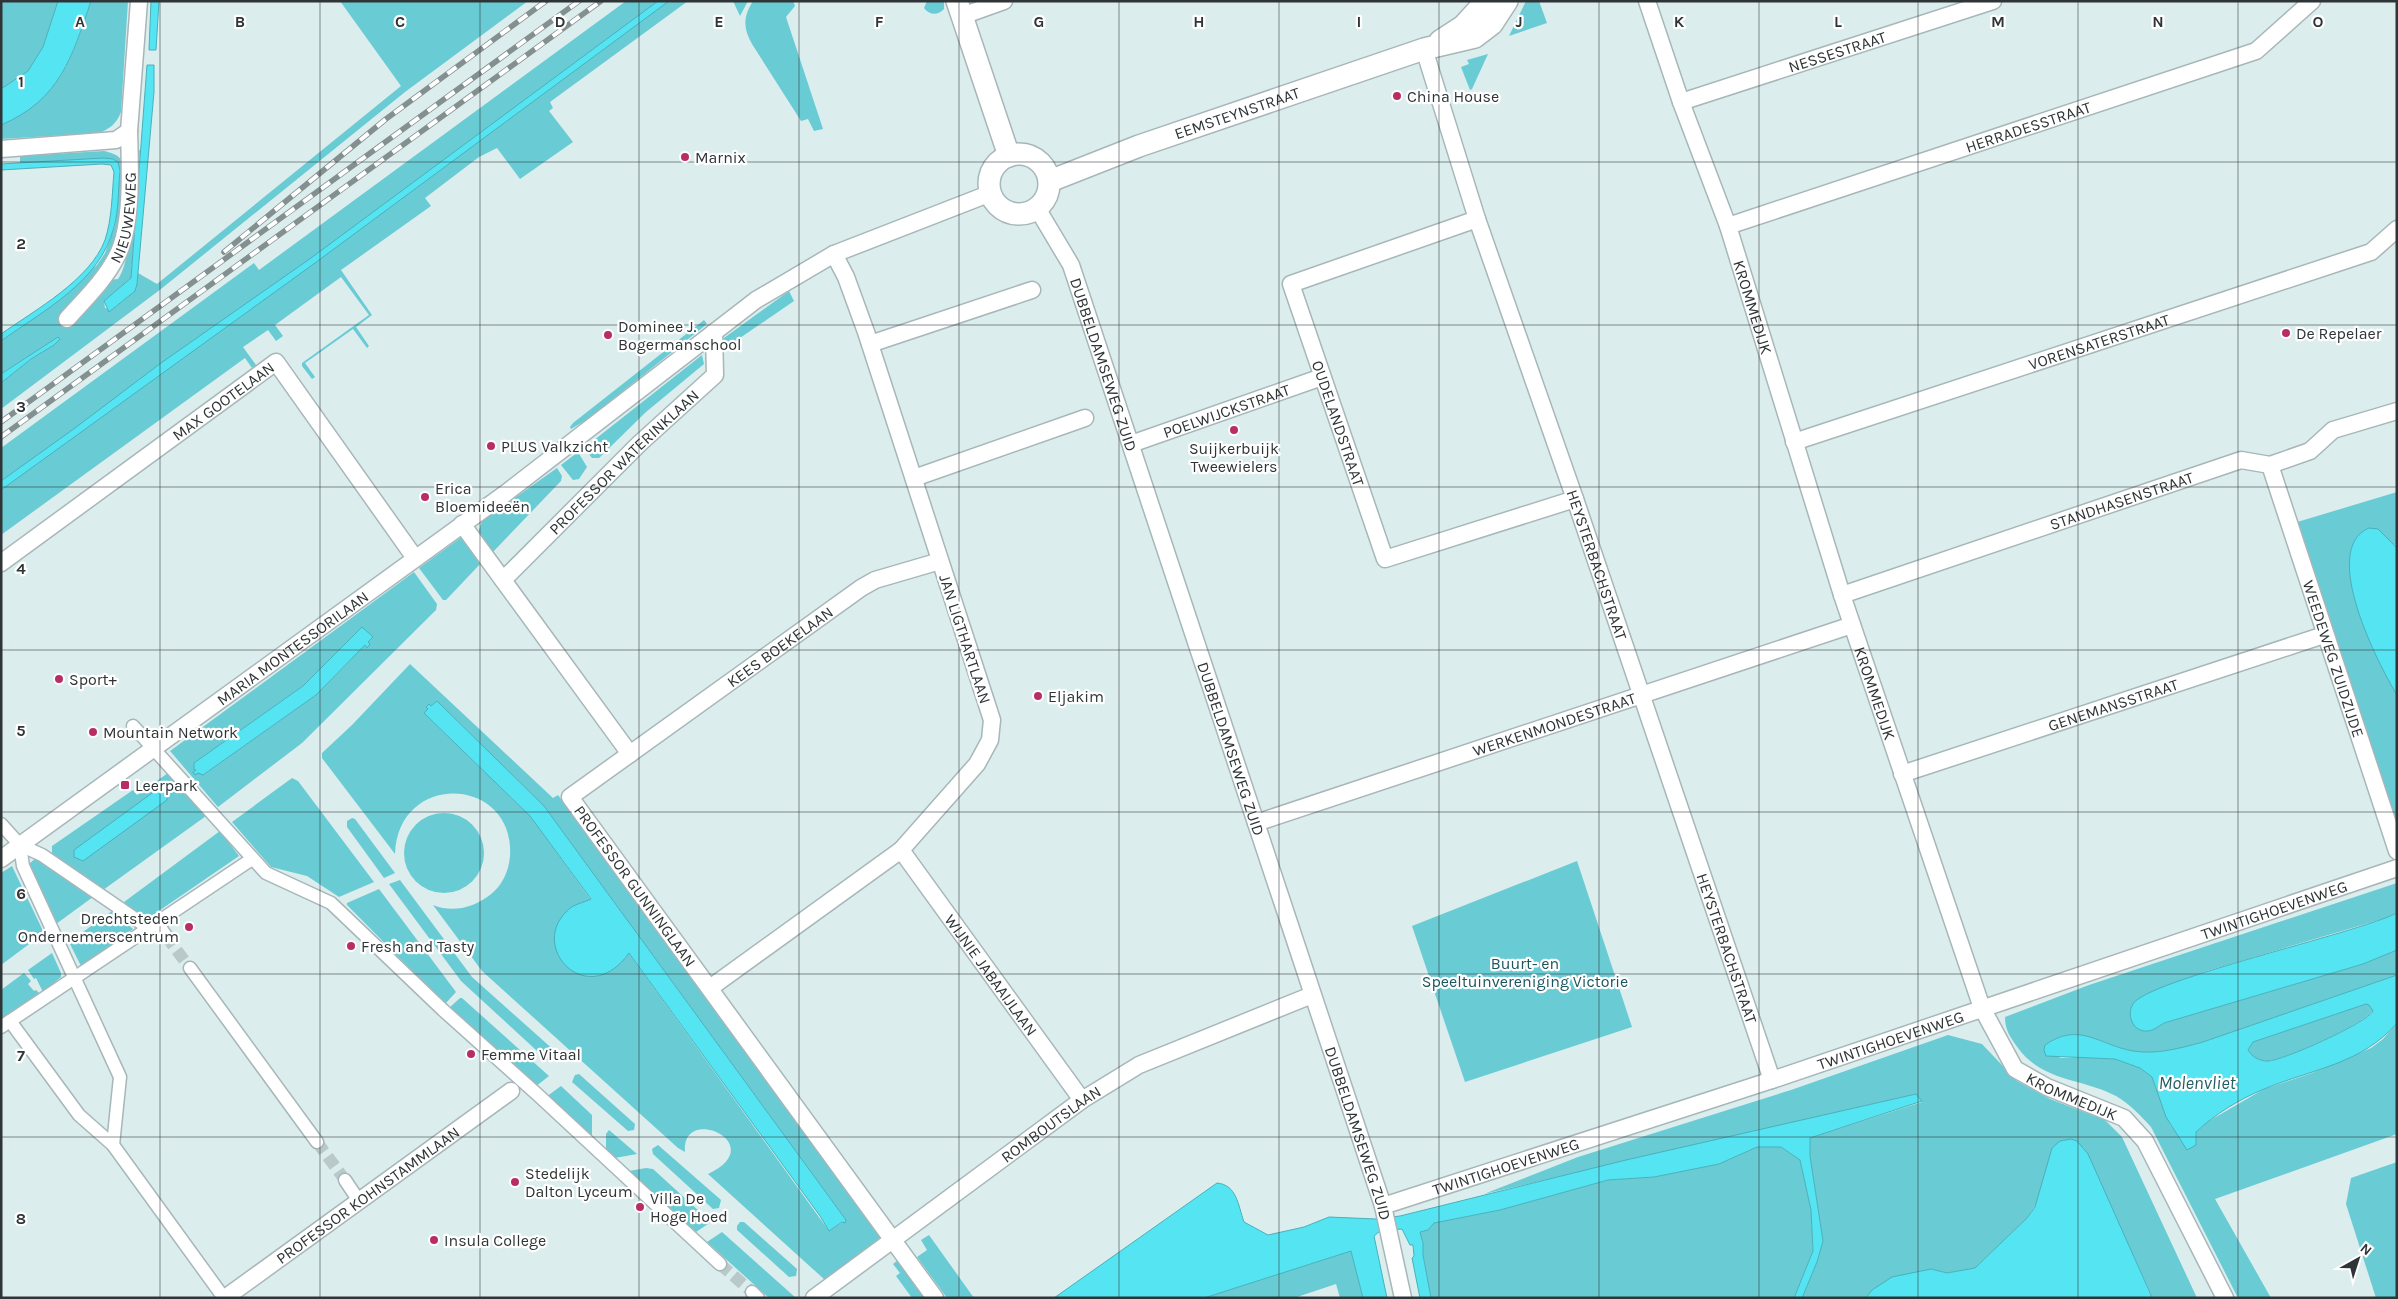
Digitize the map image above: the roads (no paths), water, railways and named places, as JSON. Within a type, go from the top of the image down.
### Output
[{"type":"street","name":"NIEUWEWEG","points":[[67,319],[113,264],[122,245],[126,229],[130,172],[129,131],[139,1]]},
{"type":"street","points":[[1424,49],[1463,26],[1486,1]]},
{"type":"street","points":[[1424,49],[1475,37],[1492,24],[1507,1]]},
{"type":"street","name":"KROMMEDIJK","points":[[1647,1],[1681,102],[1728,226],[1842,595],[1982,1008],[2015,1069],[2047,1087],[2124,1118],[2145,1141],[2225,1298]]},
{"type":"street","name":"NESSESTRAAT","points":[[1681,102],[1993,1]]},
{"type":"street","name":"HERRADESSTRAAT","points":[[1728,226],[2256,51],[2312,1]]},
{"type":"street","points":[[1002,2],[959,8],[1009,156]]},
{"type":"street","name":"EEMSTEYNSTRAAT","points":[[1050,181],[1140,146],[1424,49]]},
{"type":"street","name":"HEYSTERBACHSTRAAT","points":[[1424,49],[1476,219],[1575,498],[1772,1080]]},
{"type":"street","points":[[1,149],[116,140],[129,131]]},
{"type":"street","points":[[1021,154],[1035,158],[1045,168],[1050,181],[1047,196],[1037,208],[1024,214],[1010,212],[998,205],[991,193],[989,182],[992,171],[998,162],[1009,156],[1021,154]]},
{"type":"street","points":[[630,754],[462,524],[563,451],[756,300],[834,254],[881,234],[991,193]]},
{"type":"street","name":"DUBBELDAMSEWEG ZUID","points":[[1037,208],[1071,265],[1384,1211],[1404,1298]]},
{"type":"street","name":"OUDELANDSTRAAT","points":[[1476,219],[1291,284],[1385,559],[1575,498]]},
{"type":"street","name":"VORENSATERSTRAAT","points":[[1794,442],[2371,252],[2397,230]]},
{"type":"street","name":"JAN LIGTHARTLAAN","points":[[834,254],[846,276],[870,344],[992,720],[992,731],[983,755],[901,850]]},
{"type":"street","points":[[870,344],[1032,290]]},
{"type":"street","name":"PROFESSOR WATERINKLAAN","points":[[503,580],[639,444],[714,375],[714,332]]},
{"type":"street","name":"MAX GOOTELAAN","points":[[1,563],[276,362],[415,558]]},
{"type":"street","name":"POELWIJCKSTRAAT","points":[[1131,444],[1322,377]]},
{"type":"street","name":"STANDHASENSTRAAT","points":[[1842,595],[2241,460],[2270,465],[2310,451],[2333,430],[2397,411]]},
{"type":"street","points":[[914,478],[1085,418]]},
{"type":"street","name":"WEEDEWEG ZUIDZIJDE","points":[[2270,465],[2324,636],[2397,851]]},
{"type":"street","name":"MARIA MONTESSORILAAN","points":[[1,859],[462,524]]},
{"type":"street","name":"KEES BOEKELAAN","points":[[630,754],[862,588],[875,580],[940,561]]},
{"type":"street","name":"WERKENMONDESTRAAT","points":[[1256,823],[1852,625]]},
{"type":"street","name":"GENEMANSSTRAAT","points":[[1902,774],[2324,636]]},
{"type":"street","points":[[133,726],[266,873],[331,903],[443,1010],[538,1095],[720,1264]]},
{"type":"street","name":"PROFESSOR GUNNINGLAAN","points":[[630,754],[570,797],[935,1298]]},
{"type":"street","points":[[1,824],[20,845],[42,855],[166,936]]},
{"type":"street","points":[[20,845],[23,866],[120,1077],[113,1145]]},
{"type":"street","points":[[710,988],[901,850]]},
{"type":"street","name":"WIJNIE JABAAIJLAAN","points":[[901,850],[1082,1100]]},
{"type":"street","points":[[225,1298],[113,1145],[79,1115],[6,1024],[154,927],[252,859]]},
{"type":"street","name":"TWINTIGHOEVENWEG","points":[[1384,1211],[2397,868]]},
{"type":"street","points":[[190,968],[317,1142]]},
{"type":"street","name":"ROMBOUTSLAAN","points":[[814,1298],[1082,1100],[1139,1065],[1312,996]]},
{"type":"street","name":"PROFESSOR KOHNSTAMMLAAN","points":[[225,1298],[511,1090]]},
{"type":"street","points":[[345,1180],[359,1201]]},
{"type":"water","points":[[58,1],[91,1],[70,58],[50,90],[37,103],[21,115],[1,125],[1,89],[28,71],[43,47]]},
{"type":"water","points":[[151,1],[159,1],[156,50],[149,50]]},
{"type":"water","points":[[658,1],[669,1],[315,263],[1,490],[1,481],[161,363],[311,258]]},
{"type":"water","points":[[147,65],[154,65],[154,92],[137,284],[135,291],[109,312],[104,301],[131,278]]},
{"type":"water","points":[[113,159],[118,162],[120,171],[116,220],[107,246],[96,264],[68,293],[1,341],[1,334],[60,293],[98,255],[105,240],[109,224],[114,172],[111,165],[102,164],[1,170],[1,164]]},
{"type":"water","points":[[58,337],[60,339],[54,345],[31,359],[1,383],[1,374]]},
{"type":"water","points":[[2369,528],[2378,529],[2397,548],[2397,695],[2367,634],[2357,608],[2351,582],[2350,559],[2355,540]]},
{"type":"water","points":[[362,627],[373,637],[368,642],[370,644],[367,648],[365,645],[316,695],[203,775],[198,773],[195,775],[193,772],[196,770],[194,770],[194,763],[303,686]]},
{"type":"water","points":[[437,701],[544,806],[846,1220],[845,1223],[842,1222],[829,1231],[629,953],[613,969],[597,976],[581,975],[568,968],[559,956],[554,941],[557,926],[569,909],[591,899],[530,816],[424,713],[428,709],[426,707],[429,704],[431,706]]},
{"type":"water","points":[[159,788],[167,792],[167,800],[83,861],[74,857],[74,850]]},
{"type":"water","points":[[2397,913],[2397,950],[2363,964],[2164,1023],[2149,1031],[2138,1029],[2132,1022],[2130,1013],[2133,1004],[2147,994],[2212,970],[2340,933]]},
{"type":"water","name":"Molenvliet","points":[[2397,975],[2397,1023],[2383,1037],[2352,1057],[2264,1089],[2237,1102],[2211,1119],[2196,1132],[2196,1145],[2187,1150],[2166,1117],[2152,1077],[2140,1068],[2115,1059],[2046,1056],[2044,1050],[2045,1045],[2057,1038],[2068,1035],[2089,1037],[2121,1048],[2142,1052],[2168,1050],[2203,1042]],"holes":[[[2366,1004],[2373,1011],[2356,1024],[2289,1055],[2265,1061],[2256,1058],[2248,1050],[2253,1042]]]},
{"type":"water","points":[[1916,1094],[1922,1101],[1810,1138],[1810,1156],[1823,1241],[1817,1262],[1802,1298],[1794,1298],[1813,1251],[1811,1210],[1800,1160],[1781,1147],[1757,1147],[1719,1164],[1654,1177],[1608,1180],[1500,1210],[1434,1223],[1428,1230],[1420,1232],[1431,1298],[1420,1298],[1412,1258],[1414,1256],[1413,1245],[1410,1245],[1402,1229],[1380,1231],[1374,1236],[1387,1298],[1363,1298],[1351,1251],[1204,1298],[1054,1298],[1217,1183],[1224,1185],[1233,1192],[1244,1222],[1268,1235],[1304,1227],[1329,1217],[1376,1219],[1400,1216],[1626,1160]]},
{"type":"water","points":[[2071,1139],[2077,1141],[2088,1154],[2151,1295],[2150,1298],[1866,1298],[1872,1290],[1892,1277],[1931,1269],[1947,1273],[1975,1268],[2027,1218],[2035,1207],[2052,1148],[2060,1141]]},
{"type":"tunnel","points":[[166,936],[190,968]]},
{"type":"tunnel","points":[[317,1142],[345,1180]]},
{"type":"tunnel","points":[[720,1264],[752,1292]]},
{"type":"railway","points":[[224,252],[386,119],[546,1]]},
{"type":"railway","points":[[1,422],[579,1]]},
{"type":"railway","points":[[1,437],[601,1]]},
{"type":"place","name":"China House","points":[[1397,96]]},
{"type":"place","name":"Marnix","points":[[685,157]]},
{"type":"place","name":"De Repelaer","points":[[2286,333]]},
{"type":"place","name":"Dominee J. Bogermanschool","points":[[608,335]]},
{"type":"place","name":"Suijkerbuijk Tweewielers","points":[[1234,430]]},
{"type":"place","name":"PLUS Valkzicht","points":[[491,446]]},
{"type":"place","name":"Erica Bloemideeën","points":[[425,497]]},
{"type":"place","name":"Sport+","points":[[59,679]]},
{"type":"place","name":"Eljakim","points":[[1038,696]]},
{"type":"place","name":"Mountain Network","points":[[93,732]]},
{"type":"place","name":"Leerpark","points":[[125,785]]},
{"type":"place","name":"Drechtsteden Ondernemerscentrum","points":[[189,927]]},
{"type":"place","name":"Fresh and Tasty","points":[[351,946]]},
{"type":"place","name":"Femme Vitaal","points":[[471,1054]]},
{"type":"place","name":"Stedelijk Dalton Lyceum","points":[[515,1182]]},
{"type":"place","name":"Villa De Hoge Hoed","points":[[640,1207]]},
{"type":"place","name":"Insula College","points":[[434,1240]]},
{"type":"park label","name":"Buurt- en Speeltuinvereniging Victorie","points":[[1525,972]]}]
